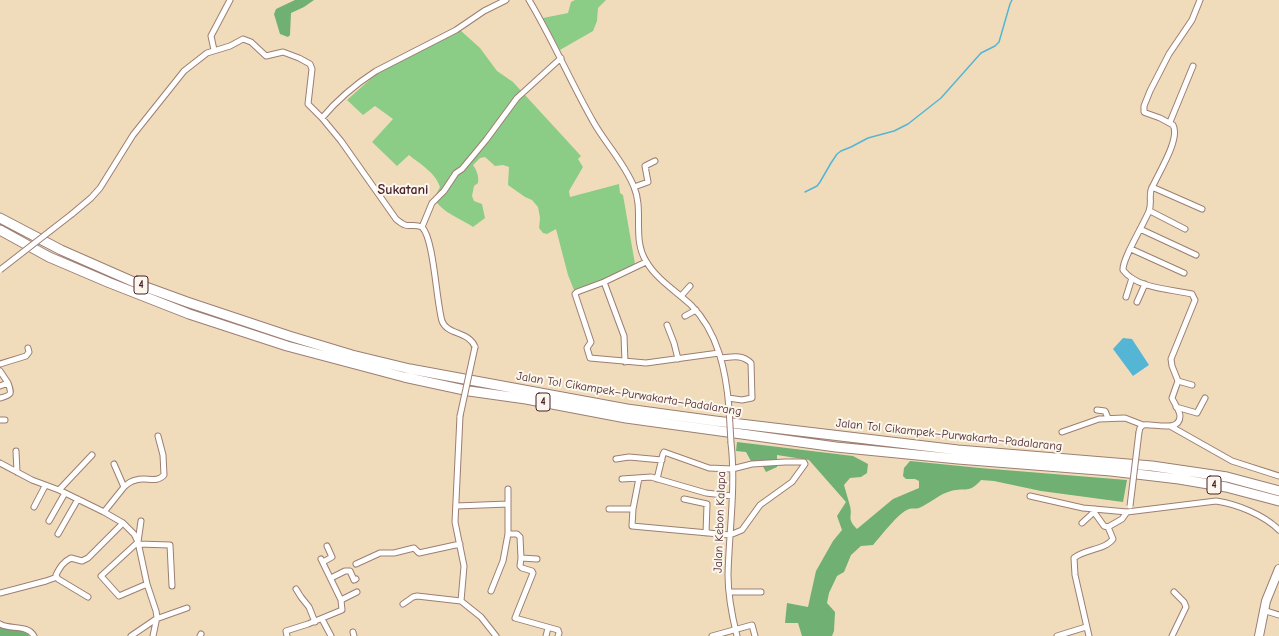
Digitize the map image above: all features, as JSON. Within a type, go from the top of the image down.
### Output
[{"type":"highway","name":"Jalan Tol Cikampek–Purwakarta–Padalarang","points":[[0,218],[61,250],[143,286],[352,356],[410,369],[627,409],[958,450],[1152,466],[1227,478],[1279,492]]},
{"type":"highway","name":"Jalan Tol Cikampek–Purwakarta–Padalarang","points":[[0,230],[49,257],[189,314],[287,346],[411,379],[469,391],[526,399],[626,418],[836,447],[958,459],[1111,471],[1179,479],[1226,487],[1279,501]]},
{"type":"main road","points":[[1259,636],[1263,610],[1279,569]]},
{"type":"street","points":[[214,50],[210,37],[230,0]]},
{"type":"street","points":[[322,118],[365,78],[456,30],[484,11],[506,0]]},
{"type":"street","points":[[529,0],[541,19],[595,124],[634,187],[638,204],[640,246],[646,262],[575,294],[591,342],[587,348],[589,357],[591,359],[646,363],[678,359],[738,356],[751,363],[752,398],[742,400],[728,398]]},
{"type":"street","points":[[1062,432],[1099,419],[1125,418],[1143,425],[1156,424],[1165,427],[1178,422],[1180,418],[1180,414],[1172,398],[1178,381],[1172,366],[1171,356],[1194,302],[1194,298],[1192,294],[1178,290],[1164,289],[1145,284],[1125,273],[1123,268],[1140,229],[1150,211],[1150,195],[1152,187],[1172,146],[1175,132],[1173,125],[1170,122],[1148,115],[1144,112],[1144,106],[1169,54],[1192,20],[1200,0]]},
{"type":"street","points":[[0,270],[91,198],[100,188],[133,135],[184,71],[195,62],[214,50],[230,46],[240,40],[245,39],[251,42],[266,56],[283,52],[310,64],[312,69],[308,102],[312,109],[322,118],[345,147],[396,219],[403,225],[409,227],[415,225],[426,230],[434,270],[439,311],[444,324],[447,328],[470,339],[475,347],[460,416],[455,522],[464,566],[461,601]]},
{"type":"street","points":[[422,227],[432,203],[444,191],[456,173],[462,169],[486,140],[517,98],[561,58]]},
{"type":"street","points":[[1170,122],[1193,66]]},
{"type":"street","points":[[634,187],[648,182],[645,166],[655,161]]},
{"type":"street","points":[[1152,187],[1202,209]]},
{"type":"street","points":[[1150,211],[1185,229]]},
{"type":"street","points":[[1140,229],[1196,255]]},
{"type":"street","points":[[1131,249],[1184,273]]},
{"type":"street","name":"Jalan Kebon Kalapa","points":[[646,262],[658,276],[696,310],[707,325],[720,356],[725,374],[729,408],[732,469],[728,576],[729,592],[736,633]]},
{"type":"street","points":[[1126,297],[1132,278]]},
{"type":"street","points":[[604,282],[624,336],[625,362]]},
{"type":"street","points":[[1137,302],[1145,284]]},
{"type":"street","points":[[681,296],[690,286]]},
{"type":"street","points":[[685,316],[696,310]]},
{"type":"street","points":[[667,325],[678,359]]},
{"type":"street","points":[[0,364],[26,356],[29,352],[28,348]]},
{"type":"street","points":[[0,371],[8,383],[11,391],[10,395],[0,398]]},
{"type":"street","points":[[1178,381],[1192,385]]},
{"type":"street","points":[[0,386],[8,383]]},
{"type":"street","points":[[1176,407],[1197,413],[1205,398]]},
{"type":"street","points":[[1097,410],[1105,411],[1108,418]]},
{"type":"street","points":[[1108,527],[1122,519],[1129,510],[1139,432],[1143,425]]},
{"type":"street","points":[[1170,426],[1232,461],[1279,476]]},
{"type":"street","points":[[104,512],[124,487],[136,479],[156,480],[164,475],[164,459],[158,436]]},
{"type":"street","points":[[16,451],[17,472]]},
{"type":"street","points":[[639,478],[633,509],[632,524],[634,526],[730,534],[742,530],[760,505],[792,482],[805,464],[804,462],[785,462],[752,464],[732,469],[709,468],[665,452],[663,454],[657,479]]},
{"type":"street","points":[[59,490],[92,455]]},
{"type":"street","points":[[616,459],[629,456],[662,460]]},
{"type":"street","points":[[0,463],[3,466],[45,486],[59,490],[104,512],[122,523],[134,534],[138,543],[147,584],[156,611],[153,636]]},
{"type":"street","points":[[114,464],[124,487]]},
{"type":"street","points":[[622,479],[651,477],[706,493],[732,496]]},
{"type":"street","points":[[34,507],[45,486]]},
{"type":"street","points":[[491,591],[503,561],[508,534],[508,489]]},
{"type":"street","points":[[49,521],[65,493]]},
{"type":"street","points":[[1030,496],[1094,511],[1129,510],[1216,501],[1230,503],[1244,509],[1266,520],[1279,530]]},
{"type":"street","points":[[58,534],[78,499]]},
{"type":"street","points":[[684,499],[708,504],[706,533]]},
{"type":"street","points":[[456,506],[508,504]]},
{"type":"street","points":[[609,509],[633,509]]},
{"type":"street","points":[[1082,523],[1094,511]]},
{"type":"street","points":[[1089,636],[1074,575],[1074,558],[1083,552],[1107,544],[1113,540],[1113,536],[1108,527],[1104,526],[1094,511]]},
{"type":"street","points":[[141,521],[138,543],[108,569],[102,577],[118,596],[147,584]]},
{"type":"street","points":[[88,597],[61,582],[56,574],[62,564],[71,558],[82,561],[88,558],[122,523]]},
{"type":"street","points":[[508,534],[517,534],[520,537],[520,566],[521,568],[532,571],[533,573],[515,618],[558,630],[558,636]]},
{"type":"street","points":[[138,543],[170,545],[172,586]]},
{"type":"street","points":[[356,564],[383,552],[394,553],[414,548],[419,553],[460,544]]},
{"type":"street","points":[[287,636],[286,632],[342,611],[341,600],[322,560],[332,557],[327,546]]},
{"type":"street","points":[[521,558],[537,559]]},
{"type":"street","points":[[331,578],[347,570],[350,571],[354,580],[356,579]]},
{"type":"street","points":[[0,593],[57,577]]},
{"type":"street","points":[[296,589],[299,596],[309,607],[315,622]]},
{"type":"street","points":[[341,600],[357,592]]},
{"type":"street","points":[[729,592],[761,592]]},
{"type":"street","points":[[1172,636],[1186,606],[1174,592]]},
{"type":"street","points":[[403,604],[417,596],[461,601],[481,617],[496,636]]},
{"type":"street","points":[[131,636],[156,619],[187,608]]},
{"type":"street","points":[[1263,610],[1279,615]]},
{"type":"street","points":[[322,619],[331,636]]},
{"type":"street","points":[[0,624],[7,628],[23,628],[32,633],[34,636]]},
{"type":"street","points":[[712,636],[736,633],[752,626],[755,636]]},
{"type":"street","points":[[1057,636],[1086,627]]},
{"type":"street","points":[[546,636],[548,628]]},
{"type":"green space","points":[[295,0],[314,0],[291,13],[290,35],[288,37],[280,34],[274,14],[276,9]]},
{"type":"green space","points":[[575,0],[606,0],[598,8],[597,21],[593,31],[560,50],[543,18],[568,13],[571,2]]},
{"type":"green space","points":[[460,30],[480,48],[497,71],[513,82],[581,156],[578,159],[583,167],[569,191],[570,197],[619,184],[620,193],[623,195],[635,264],[598,282],[574,290],[568,275],[556,229],[547,234],[543,233],[539,228],[540,218],[538,207],[532,200],[508,185],[509,167],[503,165],[495,166],[485,157],[480,158],[473,165],[476,169],[478,183],[474,186],[472,196],[474,201],[482,204],[485,218],[473,227],[446,211],[437,203],[434,198],[440,187],[435,177],[427,169],[409,155],[397,166],[372,142],[393,119],[375,106],[363,115],[347,100],[375,75]]},
{"type":"green space","points":[[737,442],[853,456],[868,464],[867,473],[861,477],[850,478],[844,485],[851,510],[851,520],[857,529],[893,499],[919,488],[919,481],[915,479],[906,479],[903,476],[904,468],[910,461],[1127,480],[1123,502],[1041,491],[994,481],[981,480],[970,489],[947,492],[919,508],[909,509],[895,520],[873,545],[861,546],[851,555],[844,572],[837,576],[829,593],[827,603],[835,612],[834,631],[832,636],[802,636],[798,623],[785,623],[787,603],[808,607],[816,571],[833,541],[842,530],[837,516],[846,502],[809,460],[777,455],[777,467],[766,472],[760,461],[752,463],[746,452],[736,451]]},
{"type":"green space","points":[[0,627],[28,633],[29,636],[0,636]]},
{"type":"water","points":[[1123,338],[1132,339],[1149,365],[1133,376],[1113,349]]},
{"type":"waterway","points":[[805,192],[817,186],[837,154],[841,151],[868,138],[894,131],[908,124],[941,98],[981,53],[995,46],[999,42],[1012,0]]},
{"type":"district","name":"Sukatani","points":[[403,190]]}]
